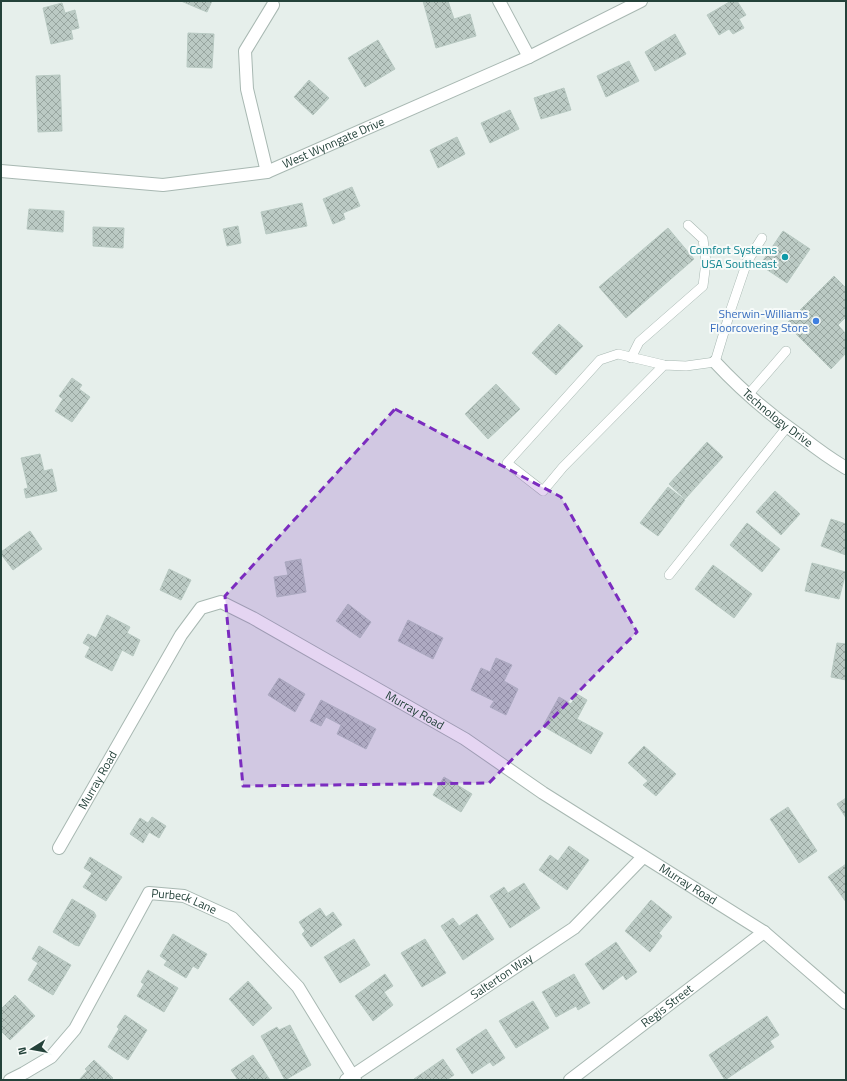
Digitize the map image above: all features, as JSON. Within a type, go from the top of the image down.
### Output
[{"type":"street","points":[[499,1],[528,57]]},
{"type":"street","name":"West Wynngate Drive","points":[[1,171],[163,185],[267,172],[528,57],[642,1]]},
{"type":"street","points":[[267,172],[247,89],[245,51],[273,5]]},
{"type":"street","name":"Technology Drive","points":[[715,362],[735,384],[787,427],[835,462],[846,468]]},
{"type":"street","name":"Murray Road","points":[[59,848],[181,635],[201,608],[221,602],[254,618],[465,738],[543,794],[764,932],[846,1003]]},
{"type":"street","name":"Salterton Way","points":[[351,1079],[574,928],[643,857]]},
{"type":"street","name":"Purbeck Lane","points":[[10,1080],[51,1057],[75,1029],[149,893],[184,896],[232,918],[298,987],[351,1079]]},
{"type":"street","name":"Regis Street","points":[[570,1080],[764,932]]},
{"type":"lane","points":[[632,358],[639,342],[703,286],[706,262],[703,238],[688,225]]},
{"type":"lane","points":[[664,365],[563,467],[543,491],[507,463],[600,360],[618,354],[664,365],[686,366],[715,362],[747,262],[762,238]]},
{"type":"lane","points":[[748,395],[786,351]]},
{"type":"lane","points":[[669,575],[787,427]]},
{"type":"highlighted area","points":[[395,409],[561,497],[637,632],[489,783],[243,786],[225,596]]},
{"type":"building","points":[[181,1],[212,1],[207,12]]},
{"type":"building","points":[[423,1],[448,1],[454,19],[470,14],[476,36],[436,48]]},
{"type":"building","points":[[731,1],[737,1],[746,15],[739,19],[744,28],[733,34],[729,29],[719,35],[707,15]]},
{"type":"building","points":[[62,3],[65,13],[75,10],[79,28],[71,30],[73,39],[51,44],[43,8]]},
{"type":"building","points":[[188,33],[214,34],[212,68],[187,67]]},
{"type":"building","points":[[675,34],[686,54],[655,71],[645,52]]},
{"type":"building","points":[[378,40],[395,69],[365,87],[348,58]]},
{"type":"building","points":[[629,61],[639,81],[606,97],[597,76]]},
{"type":"building","points":[[60,75],[62,131],[38,132],[36,76]]},
{"type":"building","points":[[309,80],[329,98],[313,115],[294,97]]},
{"type":"building","points":[[564,88],[571,110],[541,119],[534,98]]},
{"type":"building","points":[[510,110],[519,129],[490,143],[481,123]]},
{"type":"building","points":[[457,137],[465,154],[438,168],[430,150]]},
{"type":"building","points":[[352,187],[360,206],[343,213],[345,219],[333,224],[323,199]]},
{"type":"building","points":[[302,203],[307,226],[266,234],[261,212]]},
{"type":"building","points":[[29,209],[64,211],[63,232],[27,229]]},
{"type":"building","points":[[238,226],[241,243],[227,246],[223,229]]},
{"type":"building","points":[[93,227],[124,228],[123,248],[93,246]]},
{"type":"building","points":[[668,228],[694,259],[626,318],[599,287]]},
{"type":"building","name":"Comfort Systems USA Southeast","points":[[783,231],[810,249],[787,283],[760,265]]},
{"type":"building","name":"Sherwin-Williams Floorcovering Store","points":[[834,276],[846,288],[846,317],[838,325],[846,334],[846,353],[831,369],[786,324]]},
{"type":"building","points":[[559,324],[583,346],[556,375],[532,353]]},
{"type":"building","points":[[72,378],[82,385],[79,389],[90,397],[72,422],[55,411],[63,399],[59,396]]},
{"type":"building","points":[[496,384],[520,409],[488,439],[465,414]]},
{"type":"building","points":[[707,442],[723,457],[685,499],[669,484]]},
{"type":"building","points":[[40,454],[44,471],[52,469],[57,491],[26,498],[24,489],[28,488],[21,458]]},
{"type":"building","points":[[668,487],[685,500],[658,536],[640,523]]},
{"type":"building","points":[[775,491],[800,514],[781,535],[756,512]]},
{"type":"building","points":[[831,519],[846,524],[846,555],[821,546]]},
{"type":"building","points":[[747,523],[780,549],[762,572],[730,545]]},
{"type":"building","points":[[30,531],[42,549],[13,570],[1,552]]},
{"type":"building","points":[[301,559],[306,592],[277,597],[274,577],[288,575],[285,562]]},
{"type":"building","points":[[812,563],[846,572],[839,599],[805,591]]},
{"type":"building","points":[[713,565],[752,594],[734,618],[695,589]]},
{"type":"building","points":[[169,569],[191,580],[181,600],[160,590]]},
{"type":"building","points":[[348,604],[371,622],[360,638],[336,621]]},
{"type":"building","points":[[107,615],[130,627],[127,633],[140,640],[133,656],[122,650],[112,671],[85,657],[90,647],[83,643],[88,634],[96,638]]},
{"type":"building","points":[[408,620],[443,638],[433,659],[398,641]]},
{"type":"building","points":[[837,643],[846,644],[846,680],[831,677]]},
{"type":"building","points":[[496,658],[512,665],[504,681],[518,689],[506,715],[490,707],[494,701],[471,690],[481,668],[490,672]]},
{"type":"building","points":[[279,678],[305,694],[295,712],[268,695]]},
{"type":"building","points":[[577,694],[587,700],[577,719],[603,733],[591,754],[543,726],[559,697],[571,704]]},
{"type":"building","points":[[321,700],[376,729],[366,749],[337,734],[341,725],[326,717],[321,726],[310,721]]},
{"type":"building","points":[[644,746],[676,774],[656,796],[643,785],[648,781],[628,763]]},
{"type":"building","points":[[444,777],[472,794],[461,812],[433,795]]},
{"type":"building","points":[[846,798],[846,818],[837,804]]},
{"type":"building","points":[[788,807],[817,851],[799,863],[770,819]]},
{"type":"building","points":[[152,817],[166,826],[159,838],[149,832],[143,843],[130,834],[140,818],[148,823]]},
{"type":"building","points":[[569,846],[589,860],[567,890],[539,870],[550,855],[558,861]]},
{"type":"building","points":[[90,857],[122,877],[106,901],[83,887],[92,873],[84,868]]},
{"type":"building","points":[[846,864],[846,902],[828,877]]},
{"type":"building","points":[[524,883],[540,908],[510,928],[490,896],[504,887],[508,893]]},
{"type":"building","points":[[72,899],[94,912],[96,916],[79,946],[53,932]]},
{"type":"building","points":[[651,900],[672,917],[659,933],[662,936],[650,952],[625,931]]},
{"type":"building","points":[[320,908],[326,917],[333,912],[342,925],[311,947],[302,934],[305,931],[299,922]]},
{"type":"building","points":[[477,914],[494,939],[463,960],[441,926],[453,918],[459,926]]},
{"type":"building","points":[[173,934],[207,954],[198,969],[193,966],[186,978],[164,965],[167,961],[160,956]]},
{"type":"building","points":[[354,939],[370,965],[340,983],[324,957]]},
{"type":"building","points":[[425,939],[446,973],[422,987],[401,953]]},
{"type":"building","points":[[616,942],[637,972],[626,980],[623,975],[603,990],[585,964]]},
{"type":"building","points":[[39,946],[71,965],[53,995],[28,980],[38,963],[32,959]]},
{"type":"building","points":[[148,970],[178,988],[164,1012],[137,996],[144,984],[141,982]]},
{"type":"building","points":[[385,974],[393,986],[384,992],[393,1005],[373,1021],[355,996]]},
{"type":"building","points":[[574,974],[590,1003],[578,1010],[576,1006],[556,1017],[542,992]]},
{"type":"building","points":[[248,981],[272,1008],[253,1026],[229,999]]},
{"type":"building","points":[[15,995],[35,1016],[10,1040],[1,1031],[1,1009]]},
{"type":"building","points":[[533,1001],[549,1028],[516,1048],[499,1021]]},
{"type":"building","points":[[125,1015],[147,1030],[128,1060],[108,1047],[119,1029],[117,1027]]},
{"type":"building","points":[[767,1016],[779,1035],[770,1041],[774,1047],[725,1080],[709,1055]]},
{"type":"building","points":[[290,1025],[311,1065],[285,1080],[261,1036],[277,1027],[279,1030]]},
{"type":"building","points":[[486,1029],[505,1058],[493,1066],[490,1062],[472,1074],[456,1049]]},
{"type":"building","points":[[253,1055],[270,1080],[238,1080],[231,1070]]},
{"type":"building","points":[[443,1059],[454,1075],[448,1079],[449,1080],[414,1079]]},
{"type":"building","points":[[94,1060],[113,1078],[111,1080],[79,1080],[87,1071],[85,1069]]},
{"type":"place","name":"Comfort Systems USA Southeast","points":[[785,257]]},
{"type":"place","name":"Sherwin-Williams Floorcovering Store","points":[[816,321]]}]
